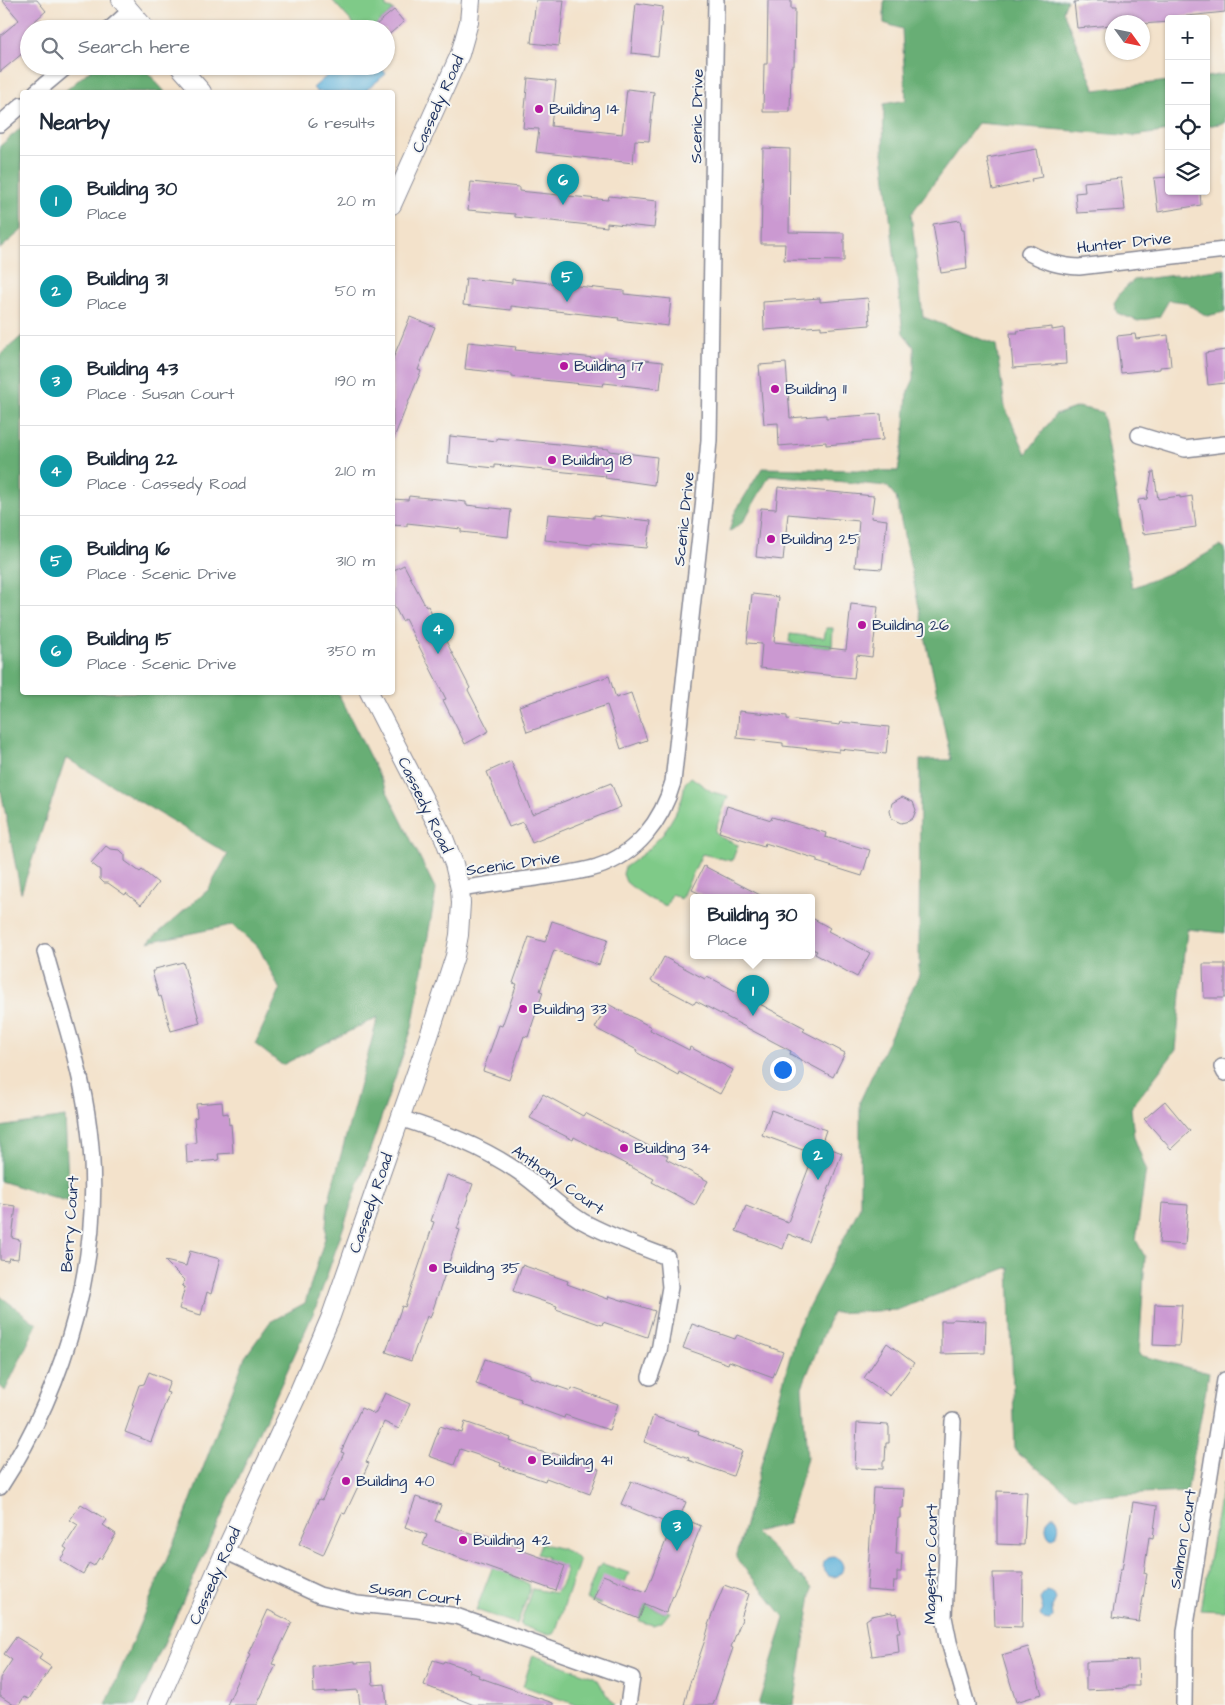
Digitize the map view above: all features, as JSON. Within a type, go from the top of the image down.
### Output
[{"type":"street","name":"Cassedy Road","points":[[395,198],[460,54],[469,22],[471,0]]},
{"type":"street","name":"Scenic Drive","points":[[460,889],[585,870],[615,859],[637,844],[654,824],[665,805],[673,782],[704,508],[709,440],[716,0]]},
{"type":"street","points":[[116,20],[126,6],[138,20]]},
{"type":"street","points":[[38,90],[56,75]]},
{"type":"street","points":[[187,75],[200,90]]},
{"type":"street","points":[[0,124],[20,106]]},
{"type":"street","name":"Hunter Drive","points":[[1029,254],[1052,264],[1080,267],[1225,250]]},
{"type":"street","points":[[1138,435],[1185,449],[1225,444]]},
{"type":"street","name":"Cassedy Road","points":[[158,1705],[225,1551],[322,1340],[455,956],[460,925],[460,889],[454,864],[444,838],[371,695]]},
{"type":"street","name":"Berry Court","points":[[0,1487],[37,1423],[60,1370],[80,1297],[91,1219],[92,1160],[90,1130],[84,1093],[45,952]]},
{"type":"street","name":"Anthony Court","points":[[400,1118],[476,1146],[520,1172],[558,1204],[581,1220],[604,1232],[667,1257],[670,1286],[659,1351],[650,1377]]},
{"type":"street","name":"Salmon Court","points":[[1184,1705],[1186,1631],[1225,1380]]},
{"type":"street","name":"Magestro Court","points":[[953,1421],[944,1616],[949,1642],[967,1705]]},
{"type":"street","name":"Susan Court","points":[[225,1551],[319,1595],[357,1604],[456,1616],[632,1678],[628,1705]]},
{"type":"green space","points":[[385,0],[386,7],[394,10],[382,20],[350,20],[333,1]]},
{"type":"green space","points":[[884,0],[1067,0],[1063,11],[1095,90],[1165,81],[1165,132],[1134,136],[978,123],[911,214],[923,317],[996,345],[1005,407],[1026,454],[1055,415],[1078,407],[1102,412],[1132,588],[1182,568],[1220,546],[1225,549],[1225,933],[1187,929],[1176,1050],[1131,1108],[1134,1137],[1146,1169],[1136,1240],[1145,1257],[1139,1355],[1209,1373],[1187,1492],[1074,1497],[1015,1451],[1009,1267],[897,1310],[832,1313],[802,1387],[807,1458],[788,1524],[755,1532],[812,1588],[794,1705],[758,1705],[785,1618],[736,1558],[798,1327],[860,1207],[860,1101],[919,975],[920,760],[951,760],[896,497],[887,486],[770,475],[743,522],[729,532],[734,514],[762,468],[898,471],[904,437],[907,394],[914,379],[914,347],[903,333],[883,153],[884,104],[906,100],[902,29],[884,23]]},
{"type":"green space","points":[[1225,74],[1225,123],[1210,125],[1210,105],[1210,76]]},
{"type":"green space","points":[[84,75],[150,75],[163,90],[66,90]]},
{"type":"green space","points":[[20,129],[20,232],[0,249],[0,146]]},
{"type":"green space","points":[[1225,269],[1224,312],[1207,316],[1184,302],[1169,300],[1159,317],[1138,321],[1117,313],[1114,303],[1121,292],[1134,280]]},
{"type":"green space","points":[[20,338],[20,695],[339,695],[436,890],[412,1028],[316,1307],[136,1705],[106,1705],[186,1513],[245,1357],[270,1322],[305,1303],[325,1238],[328,1203],[378,1017],[282,1065],[255,1044],[280,990],[259,948],[232,925],[148,942],[208,890],[228,854],[66,758],[21,893],[0,786],[0,355]]},
{"type":"green space","points":[[826,628],[833,628],[832,647],[792,644],[792,642],[789,642],[790,634],[824,638]]},
{"type":"green space","points":[[691,777],[712,792],[728,796],[715,831],[720,837],[738,845],[732,861],[702,854],[681,899],[672,894],[666,906],[650,899],[632,887],[626,882],[623,874],[625,867],[644,853],[663,834],[682,799],[685,783]]},
{"type":"green space","points":[[65,1117],[69,1202],[0,1181],[0,1127]]},
{"type":"green space","points":[[0,1296],[37,1324],[5,1391],[0,1386]]},
{"type":"green space","points":[[1223,1483],[1225,1487],[1225,1611],[1200,1610]]},
{"type":"green space","points":[[541,1543],[568,1552],[577,1558],[579,1562],[556,1630],[553,1634],[549,1635],[520,1625],[532,1589],[555,1593],[565,1576],[566,1569],[546,1559],[547,1557],[537,1554]]},
{"type":"green space","points":[[603,1564],[629,1573],[625,1582],[622,1581],[594,1600],[600,1605],[586,1599],[597,1568]]},
{"type":"green space","points":[[493,1566],[511,1573],[511,1575],[529,1584],[530,1589],[517,1624],[476,1610]]},
{"type":"green space","points":[[645,1604],[664,1613],[670,1612],[662,1622],[653,1625],[639,1621]]},
{"type":"green space","points":[[533,1655],[594,1677],[615,1705],[577,1705],[523,1686]]},
{"type":"water","points":[[328,75],[385,75],[366,90],[315,90],[313,88]]},
{"type":"water","points":[[1051,1516],[1055,1516],[1059,1525],[1057,1534],[1053,1539],[1048,1536],[1046,1530],[1047,1520]]},
{"type":"water","points":[[833,1557],[840,1560],[843,1567],[840,1574],[833,1577],[826,1574],[823,1567],[826,1560]]},
{"type":"water","points":[[1046,1591],[1053,1593],[1056,1599],[1052,1607],[1053,1617],[1049,1620],[1043,1619],[1040,1615],[1043,1610],[1040,1599]]},
{"type":"building","points":[[2,0],[37,0],[46,11],[36,20],[20,20],[20,55],[0,72],[0,36],[19,20]]},
{"type":"building","points":[[536,0],[564,0],[559,46],[531,43]]},
{"type":"building","points":[[768,0],[791,0],[791,9],[795,9],[794,66],[791,66],[790,112],[763,112],[764,64],[767,64]]},
{"type":"building","points":[[1091,0],[1225,0],[1225,12],[1197,15],[1165,15],[1165,22],[1150,23],[1150,15],[1105,15],[1105,26],[1077,28],[1074,2]]},
{"type":"building","points":[[636,3],[663,7],[658,56],[631,53]]},
{"type":"building","points":[[394,10],[404,22],[395,30],[395,20],[382,20]]},
{"type":"building","name":"Building 14","points":[[528,78],[556,81],[551,126],[622,134],[627,89],[654,92],[649,141],[635,140],[633,163],[536,152],[539,129],[523,128]]},
{"type":"building","points":[[763,148],[790,149],[789,232],[844,233],[844,261],[784,260],[785,244],[761,244]]},
{"type":"building","points":[[1037,149],[1042,177],[993,190],[987,158]]},
{"type":"building","points":[[1165,177],[1165,195],[1200,195],[1201,205],[1158,212],[1154,178]]},
{"type":"building","points":[[1121,178],[1125,210],[1077,213],[1075,193],[1085,192],[1084,182]]},
{"type":"building","points":[[471,182],[519,187],[519,191],[608,200],[609,196],[657,201],[654,228],[607,223],[607,227],[515,217],[515,214],[468,210]]},
{"type":"building","points":[[960,220],[962,230],[964,230],[967,269],[941,273],[933,224]]},
{"type":"building","points":[[466,278],[512,283],[512,279],[624,291],[624,294],[671,299],[668,326],[618,320],[619,318],[511,306],[511,310],[463,305]]},
{"type":"building","points":[[820,298],[820,302],[868,298],[870,325],[821,329],[821,326],[764,330],[763,302]]},
{"type":"building","points":[[410,317],[435,327],[418,370],[421,371],[395,435],[395,354]]},
{"type":"building","points":[[1052,327],[1052,330],[1064,328],[1066,364],[1013,368],[1010,333]]},
{"type":"building","points":[[1135,334],[1136,339],[1168,335],[1171,366],[1121,373],[1117,336]]},
{"type":"building","name":"Building 17","points":[[468,342],[516,347],[515,350],[605,359],[606,356],[663,362],[660,389],[604,383],[603,386],[512,377],[512,374],[465,369]]},
{"type":"building","points":[[1225,350],[1225,383],[1208,385],[1205,353]]},
{"type":"building","name":"Building 11","points":[[786,363],[790,418],[826,415],[826,418],[881,414],[883,440],[826,445],[826,442],[779,446],[778,423],[764,424],[759,365]]},
{"type":"building","name":"Building 18","points":[[450,436],[497,441],[497,438],[609,449],[609,451],[657,457],[654,485],[605,478],[606,476],[495,465],[495,468],[448,463]]},
{"type":"building","points":[[1152,472],[1154,472],[1158,499],[1192,496],[1196,527],[1143,534],[1138,500],[1147,499]]},
{"type":"building","name":"Building 25","points":[[778,487],[874,496],[871,518],[887,520],[882,569],[855,567],[859,521],[788,514],[783,560],[756,557],[761,508],[776,509]]},
{"type":"building","points":[[409,496],[466,502],[466,505],[511,510],[508,537],[461,532],[461,529],[407,523],[407,526],[395,525],[395,499],[408,500]]},
{"type":"building","points":[[548,514],[594,518],[594,515],[651,521],[647,548],[545,540]]},
{"type":"building","points":[[404,565],[426,607],[428,606],[470,688],[468,690],[489,731],[465,744],[443,700],[446,699],[405,619],[402,621],[395,608],[395,570]]},
{"type":"building","name":"Building 26","points":[[752,594],[779,597],[774,642],[846,650],[851,604],[878,607],[872,657],[857,655],[854,678],[760,668],[762,644],[747,643]]},
{"type":"building","points":[[609,676],[616,698],[631,693],[647,740],[621,749],[607,705],[527,732],[519,706]]},
{"type":"building","points":[[739,711],[787,716],[787,719],[840,725],[841,722],[889,727],[886,754],[839,749],[839,752],[783,746],[783,743],[737,738]]},
{"type":"building","points":[[511,761],[532,814],[611,783],[621,807],[532,843],[523,822],[509,827],[487,772]]},
{"type":"building","points":[[902,797],[913,802],[916,810],[913,818],[901,823],[892,819],[890,811],[892,803]]},
{"type":"building","points":[[727,806],[771,820],[772,817],[826,833],[825,837],[870,850],[862,876],[817,862],[817,859],[765,843],[764,846],[719,832]]},
{"type":"building","points":[[106,846],[110,849],[120,850],[125,855],[125,861],[140,872],[142,870],[158,883],[141,905],[126,893],[125,895],[100,879],[100,870],[91,863]]},
{"type":"building","points":[[704,866],[758,894],[701,894],[692,890]]},
{"type":"building","points":[[815,920],[830,928],[828,931],[870,953],[857,977],[815,954],[817,951],[815,950]]},
{"type":"building","name":"Building 33","points":[[552,921],[608,939],[599,965],[554,950],[540,991],[543,992],[528,1037],[524,1036],[509,1080],[483,1071],[499,1025],[502,1026],[517,984],[513,983],[529,937],[545,942]]},
{"type":"building","points":[[664,957],[705,979],[707,976],[805,1028],[803,1031],[845,1053],[833,1077],[790,1054],[791,1051],[696,1001],[694,1004],[651,981]]},
{"type":"building","points":[[183,962],[200,1023],[171,1031],[152,971]]},
{"type":"building","points":[[1203,964],[1225,964],[1225,998],[1204,998]]},
{"type":"building","points":[[608,1004],[651,1027],[650,1030],[689,1050],[690,1047],[733,1070],[720,1094],[679,1072],[678,1075],[636,1052],[637,1050],[595,1028]]},
{"type":"building","name":"Building 34","points":[[543,1094],[583,1116],[585,1113],[668,1156],[666,1159],[708,1181],[695,1205],[652,1182],[654,1179],[574,1137],[573,1140],[530,1118]]},
{"type":"building","points":[[1165,1101],[1190,1131],[1171,1149],[1144,1119]]},
{"type":"building","points":[[222,1102],[223,1114],[228,1113],[229,1125],[231,1124],[233,1153],[218,1154],[219,1160],[187,1163],[186,1144],[196,1143],[194,1118],[197,1117],[196,1104]]},
{"type":"building","points":[[771,1110],[826,1130],[821,1145],[842,1153],[809,1242],[788,1234],[783,1249],[736,1231],[746,1206],[788,1222],[814,1154],[762,1135]]},
{"type":"building","name":"Building 35","points":[[447,1175],[473,1184],[457,1229],[460,1230],[430,1318],[427,1316],[411,1361],[386,1352],[402,1306],[405,1307],[434,1222],[431,1221]]},
{"type":"building","points":[[1162,1203],[1188,1205],[1185,1245],[1159,1243]]},
{"type":"building","points":[[0,1204],[16,1206],[12,1238],[20,1240],[18,1259],[0,1260]]},
{"type":"building","points":[[190,1251],[220,1259],[211,1294],[207,1292],[201,1315],[179,1309],[185,1287],[182,1286],[184,1280],[165,1261],[186,1266]]},
{"type":"building","points":[[522,1265],[568,1281],[567,1284],[608,1299],[609,1296],[655,1311],[647,1337],[603,1322],[602,1325],[556,1309],[557,1306],[513,1291]]},
{"type":"building","points":[[1155,1304],[1182,1305],[1179,1346],[1153,1345]]},
{"type":"building","points":[[953,1319],[986,1321],[985,1353],[941,1354],[941,1321],[952,1321]]},
{"type":"building","points":[[692,1324],[735,1339],[737,1335],[783,1352],[773,1377],[729,1361],[728,1364],[683,1348]]},
{"type":"building","points":[[887,1343],[914,1363],[890,1396],[864,1378]]},
{"type":"building","points":[[485,1359],[530,1374],[530,1377],[571,1391],[572,1388],[618,1404],[609,1430],[565,1415],[564,1418],[520,1402],[521,1399],[476,1384]]},
{"type":"building","points":[[149,1372],[170,1381],[166,1392],[169,1393],[151,1442],[125,1432],[139,1385],[144,1384]]},
{"type":"building","name":"Building 40","points":[[385,1393],[410,1404],[399,1429],[384,1422],[366,1462],[369,1463],[345,1514],[342,1513],[323,1555],[299,1544],[319,1499],[322,1500],[344,1453],[341,1452],[361,1408],[375,1414]]},
{"type":"building","points":[[653,1416],[699,1432],[698,1435],[742,1451],[733,1476],[644,1442]]},
{"type":"building","name":"Building 41","points":[[465,1422],[511,1438],[510,1441],[599,1469],[590,1494],[546,1478],[545,1481],[500,1466],[501,1463],[460,1449],[454,1465],[429,1456],[440,1426],[462,1433]]},
{"type":"building","points":[[857,1423],[888,1425],[889,1443],[886,1443],[883,1469],[855,1468]]},
{"type":"building","points":[[631,1481],[686,1502],[680,1517],[701,1526],[666,1613],[645,1604],[639,1619],[593,1600],[603,1575],[646,1592],[672,1525],[621,1504]]},
{"type":"building","points":[[873,1488],[904,1489],[903,1508],[900,1508],[900,1518],[898,1518],[896,1554],[902,1554],[901,1572],[897,1572],[897,1581],[894,1581],[893,1592],[867,1590]]},
{"type":"building","points":[[997,1491],[1027,1492],[1024,1545],[997,1544]]},
{"type":"building","name":"Building 42","points":[[416,1497],[441,1505],[435,1521],[476,1535],[477,1532],[565,1566],[556,1591],[423,1545],[427,1535],[405,1527]]},
{"type":"building","points":[[1133,1502],[1157,1506],[1153,1538],[1149,1537],[1144,1573],[1147,1574],[1139,1622],[1112,1618]]},
{"type":"building","points":[[81,1504],[107,1520],[103,1525],[116,1534],[101,1559],[99,1558],[94,1566],[89,1563],[83,1574],[60,1560],[67,1549],[64,1547],[78,1525],[70,1520]]},
{"type":"building","points":[[993,1573],[1023,1573],[1022,1627],[995,1626]]},
{"type":"building","points":[[724,1585],[749,1594],[731,1647],[733,1648],[713,1705],[684,1705],[708,1625]]},
{"type":"building","points":[[268,1610],[292,1622],[272,1664],[276,1665],[257,1705],[227,1705],[250,1655],[248,1654]]},
{"type":"building","points":[[892,1612],[892,1614],[897,1613],[900,1632],[897,1632],[899,1652],[872,1656],[866,1620],[872,1616]]},
{"type":"building","points":[[16,1637],[42,1653],[39,1659],[51,1667],[35,1692],[29,1699],[24,1697],[19,1705],[14,1705],[0,1696],[0,1678],[12,1660],[4,1654]]},
{"type":"building","points":[[1028,1647],[1042,1694],[1016,1702],[1002,1655]]},
{"type":"building","points":[[433,1660],[443,1663],[444,1661],[470,1670],[469,1672],[479,1675],[478,1677],[553,1703],[553,1705],[474,1705],[424,1685]]},
{"type":"building","points":[[1138,1660],[1139,1686],[1086,1690],[1086,1662]]},
{"type":"building","points":[[355,1661],[355,1663],[371,1662],[373,1685],[385,1684],[387,1705],[360,1705],[358,1690],[314,1693],[313,1667]]},
{"type":"place","name":"Building 14","points":[[539,109]]},
{"type":"place","name":"Building 15","points":[[563,205]]},
{"type":"place","name":"Building 16","points":[[567,302]]},
{"type":"place","name":"Building 17","points":[[564,366]]},
{"type":"place","name":"Building 11","points":[[775,389]]},
{"type":"place","name":"Building 18","points":[[552,460]]},
{"type":"place","name":"Building 25","points":[[771,539]]},
{"type":"place","name":"Building 26","points":[[862,625]]},
{"type":"place","name":"Building 22","points":[[438,654]]},
{"type":"place","name":"Building 33","points":[[523,1009]]},
{"type":"place","name":"Building 30","points":[[753,1016]]},
{"type":"place","name":"Building 34","points":[[624,1148]]},
{"type":"place","name":"Building 31","points":[[818,1180]]},
{"type":"place","name":"Building 35","points":[[433,1268]]},
{"type":"place","name":"Building 41","points":[[532,1460]]},
{"type":"place","name":"Building 40","points":[[346,1481]]},
{"type":"place","name":"Building 42","points":[[463,1540]]},
{"type":"place","name":"Building 43","points":[[677,1551]]}]
